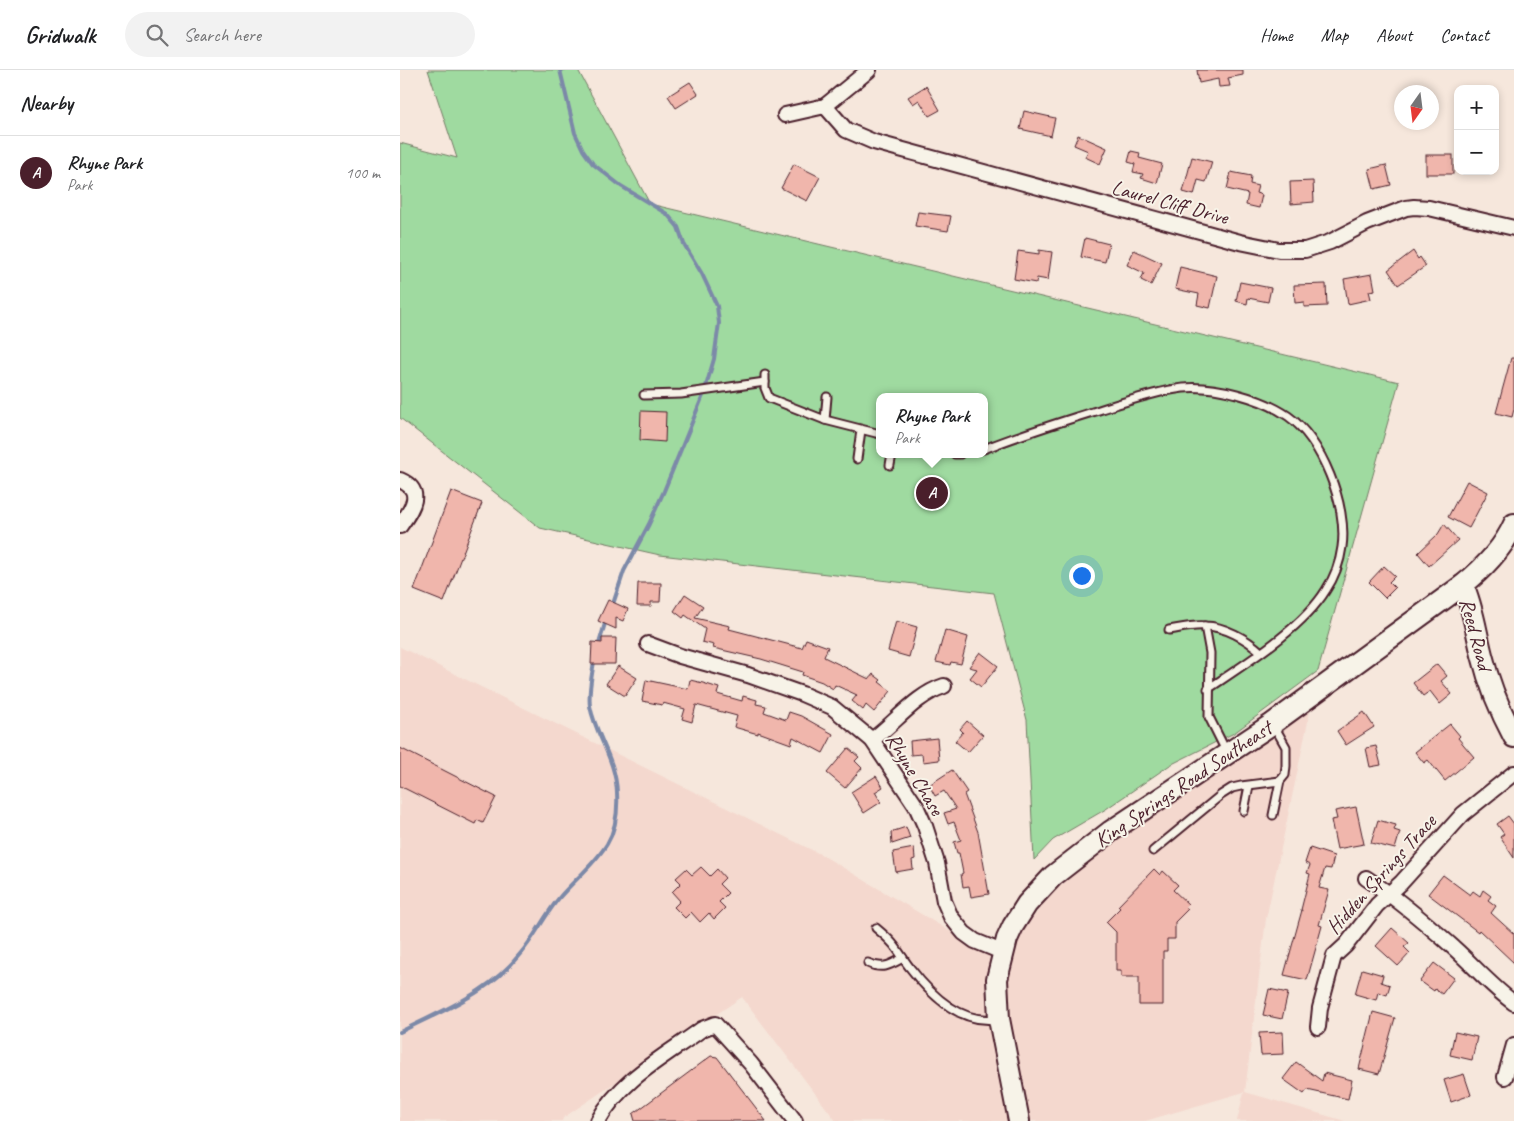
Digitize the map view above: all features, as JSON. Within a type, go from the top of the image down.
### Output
[{"type":"street","points":[[785,115],[824,106],[869,70]]},
{"type":"street","name":"Laurel Cliff Drive","points":[[824,106],[846,130],[874,142],[1240,242],[1279,250],[1305,250],[1330,242],[1367,223],[1414,206],[1514,228]]},
{"type":"street","points":[[400,480],[409,484],[415,491],[416,497],[404,512],[400,526]]},
{"type":"street","name":"King Springs Road Southeast","points":[[1020,1121],[999,1019],[997,979],[1002,952],[1012,926],[1019,915],[1053,876],[1111,831],[1272,724],[1463,585],[1490,560],[1514,524]]},
{"type":"street","name":"Reed Road","points":[[1463,585],[1468,596],[1492,689],[1500,711],[1514,737]]},
{"type":"street","name":"Rhyne Chase","points":[[648,644],[680,656],[748,675],[802,694],[832,708],[872,740],[904,786],[918,811],[937,863],[944,901],[951,917],[964,933],[975,941],[1002,952]]},
{"type":"street","points":[[872,740],[890,727],[921,698],[934,689],[944,686]]},
{"type":"street","name":"Hidden Springs Trace","points":[[1318,1027],[1324,989],[1334,956],[1346,945],[1377,905],[1416,868],[1463,814],[1514,773]]},
{"type":"street","points":[[1366,878],[1390,893],[1454,948],[1499,992],[1514,1003]]},
{"type":"street","points":[[598,1121],[608,1104],[629,1082],[702,1029],[715,1024],[751,1064],[795,1121]]},
{"type":"street","points":[[1505,1077],[1514,1045]]},
{"type":"lane","points":[[644,395],[673,394],[765,379],[764,388],[769,398],[825,420],[876,433]]},
{"type":"lane","points":[[988,447],[1027,432],[1129,400],[1184,388],[1218,390],[1252,398],[1288,416],[1314,442],[1330,473],[1341,517],[1342,547],[1334,574],[1327,590],[1306,616],[1261,652],[1208,689]]},
{"type":"lane","points":[[825,420],[828,398]]},
{"type":"lane","points":[[857,459],[861,430]]},
{"type":"lane","points":[[890,465],[891,458]]},
{"type":"lane","points":[[1169,630],[1205,626],[1219,628],[1253,644],[1261,652]]},
{"type":"lane","points":[[1205,626],[1210,653],[1209,717],[1228,754]]},
{"type":"lane","points":[[1272,724],[1286,747],[1285,775],[1280,781],[1273,815]]},
{"type":"lane","points":[[1153,852],[1232,788],[1280,781]]},
{"type":"lane","points":[[1244,811],[1249,786]]},
{"type":"lane","points":[[876,928],[893,944],[911,969],[937,999],[957,1012],[974,1018],[999,1019]]},
{"type":"lane","points":[[868,963],[882,968],[888,967],[903,958]]},
{"type":"shaded area","points":[[400,647],[822,855],[1010,967],[1021,933],[1049,897],[1116,834],[1313,698],[1266,919],[1245,1092],[1345,1121],[1237,1121],[1244,1092],[1145,1121],[836,1121],[742,997],[563,1118],[562,1121],[400,1121]]},
{"type":"green space","points":[[428,70],[578,70],[650,204],[1399,382],[1318,671],[1234,733],[1170,765],[1106,809],[1053,840],[1034,860],[1027,720],[994,593],[660,555],[540,528],[400,418],[400,143],[457,158]]},
{"type":"building","points":[[1197,70],[1243,70],[1243,75],[1228,78],[1230,86],[1219,87],[1218,79],[1199,83]]},
{"type":"building","points":[[690,82],[698,94],[676,108],[668,96]]},
{"type":"building","points":[[926,86],[940,110],[929,116],[919,100],[913,104],[908,97]]},
{"type":"building","points":[[1024,111],[1055,118],[1051,136],[1020,129]]},
{"type":"building","points":[[1078,135],[1107,148],[1100,164],[1085,157],[1088,151],[1074,145]]},
{"type":"building","points":[[1131,151],[1140,153],[1139,158],[1162,164],[1157,183],[1141,178],[1143,174],[1133,172],[1135,164],[1128,162]]},
{"type":"building","points":[[1426,155],[1453,155],[1453,174],[1426,174]]},
{"type":"building","points":[[1192,157],[1212,162],[1206,182],[1198,180],[1194,195],[1183,192]]},
{"type":"building","points":[[794,164],[820,177],[807,201],[781,188]]},
{"type":"building","points":[[1386,165],[1391,185],[1374,189],[1369,169]]},
{"type":"building","points":[[1231,172],[1251,176],[1250,184],[1258,186],[1256,193],[1262,195],[1259,208],[1246,205],[1248,194],[1227,189]]},
{"type":"building","points":[[1313,181],[1314,202],[1291,204],[1290,182]]},
{"type":"building","points":[[918,212],[951,216],[948,231],[915,226]]},
{"type":"building","points":[[1085,238],[1109,244],[1105,262],[1081,257]]},
{"type":"building","points":[[1039,250],[1052,252],[1048,280],[1037,278],[1036,283],[1014,279],[1018,251],[1039,254]]},
{"type":"building","points":[[1134,250],[1162,263],[1151,285],[1141,280],[1144,273],[1127,265]]},
{"type":"building","points":[[1413,251],[1426,266],[1398,285],[1388,270]]},
{"type":"building","points":[[1180,267],[1217,276],[1210,308],[1197,305],[1199,294],[1175,289]]},
{"type":"building","points":[[1372,274],[1375,290],[1369,291],[1371,299],[1348,304],[1344,279]]},
{"type":"building","points":[[1240,282],[1271,288],[1268,302],[1248,298],[1247,304],[1236,301]]},
{"type":"building","points":[[1326,284],[1327,306],[1304,307],[1304,302],[1295,303],[1294,285]]},
{"type":"building","points":[[1511,358],[1514,358],[1514,409],[1512,417],[1496,413]]},
{"type":"building","points":[[641,411],[666,412],[665,442],[640,440]]},
{"type":"building","points":[[1467,481],[1488,492],[1469,528],[1448,517]]},
{"type":"building","points":[[451,491],[482,503],[444,602],[414,590]]},
{"type":"building","points":[[1444,524],[1458,540],[1429,566],[1418,553],[1438,534]]},
{"type":"building","points":[[1384,566],[1395,576],[1389,582],[1395,588],[1385,598],[1369,582]]},
{"type":"building","points":[[638,583],[661,583],[660,602],[651,602],[651,606],[637,606]]},
{"type":"building","points":[[685,594],[703,606],[695,618],[730,626],[729,629],[802,648],[806,639],[828,647],[824,657],[869,679],[873,674],[881,680],[879,682],[891,691],[874,712],[866,705],[863,710],[852,701],[857,695],[835,685],[833,689],[822,682],[802,675],[803,672],[761,659],[713,648],[714,645],[702,642],[705,629],[685,615],[683,618],[674,611]]},
{"type":"building","points":[[608,600],[628,609],[623,621],[616,618],[616,629],[598,621]]},
{"type":"building","points":[[896,621],[917,627],[909,657],[888,651]]},
{"type":"building","points":[[945,630],[968,637],[961,664],[951,662],[950,665],[936,662]]},
{"type":"building","points":[[602,638],[616,638],[615,664],[591,664],[592,642],[602,643]]},
{"type":"building","points":[[980,652],[998,666],[981,687],[970,678],[977,669],[969,667]]},
{"type":"building","points":[[1437,664],[1447,676],[1441,681],[1452,694],[1440,704],[1430,691],[1423,696],[1413,683]]},
{"type":"building","points":[[618,666],[637,678],[625,696],[606,684]]},
{"type":"building","points":[[646,680],[688,689],[690,680],[703,683],[719,688],[717,694],[742,701],[743,696],[757,700],[756,704],[766,706],[764,712],[786,720],[789,712],[801,716],[833,734],[823,753],[793,737],[791,744],[758,732],[758,734],[734,727],[737,716],[696,705],[692,722],[682,719],[685,709],[663,703],[662,705],[642,701]]},
{"type":"building","points":[[1364,712],[1374,727],[1346,745],[1337,731]]},
{"type":"building","points":[[967,721],[983,735],[968,752],[955,741],[963,732],[960,729]]},
{"type":"building","points":[[1450,724],[1460,736],[1458,738],[1474,757],[1445,781],[1428,760],[1424,763],[1415,752]]},
{"type":"building","points":[[937,738],[939,760],[923,762],[922,754],[911,755],[910,741]]},
{"type":"building","points":[[1376,746],[1381,765],[1370,767],[1366,748]]},
{"type":"building","points":[[400,748],[496,797],[483,823],[477,820],[475,824],[400,786]]},
{"type":"building","points":[[848,748],[859,757],[855,761],[862,768],[845,788],[827,773]]},
{"type":"building","points":[[952,770],[967,792],[964,794],[978,832],[989,894],[971,897],[969,886],[963,887],[961,874],[963,873],[959,853],[957,853],[954,842],[961,840],[954,822],[948,824],[944,813],[956,809],[944,791],[935,796],[929,785]]},
{"type":"building","points":[[876,776],[883,787],[875,792],[881,802],[864,813],[851,792]]},
{"type":"building","points":[[1356,807],[1364,844],[1337,849],[1331,820],[1337,819],[1335,811]]},
{"type":"building","points":[[1508,816],[1514,824],[1514,858],[1500,837],[1504,834],[1497,824]]},
{"type":"building","points":[[1378,820],[1396,825],[1394,830],[1400,832],[1395,849],[1371,843]]},
{"type":"building","points":[[906,827],[910,838],[892,844],[891,832]]},
{"type":"building","points":[[914,848],[915,859],[912,860],[913,869],[896,872],[893,852]]},
{"type":"building","points":[[1310,848],[1334,856],[1331,869],[1325,868],[1319,888],[1329,890],[1319,925],[1322,926],[1307,980],[1284,975],[1310,874],[1307,873],[1310,865],[1305,863]]},
{"type":"building","points":[[701,867],[710,876],[717,869],[725,878],[719,884],[728,893],[719,902],[725,908],[714,919],[709,913],[700,922],[691,912],[685,918],[674,907],[680,901],[672,892],[681,883],[676,878],[686,869],[692,875]]},
{"type":"building","points":[[1154,869],[1160,875],[1163,871],[1178,885],[1173,890],[1188,904],[1185,907],[1188,909],[1175,922],[1175,939],[1167,939],[1167,951],[1163,951],[1163,1005],[1139,1005],[1139,977],[1121,977],[1121,971],[1116,971],[1116,932],[1106,922],[1120,908],[1118,906]]},
{"type":"building","points":[[1443,875],[1470,895],[1473,891],[1480,896],[1483,890],[1491,896],[1488,900],[1496,906],[1491,913],[1514,934],[1514,963],[1479,930],[1478,932],[1428,894]]},
{"type":"building","points":[[1392,928],[1409,943],[1404,947],[1410,953],[1398,966],[1376,946]]},
{"type":"building","points":[[1434,963],[1454,978],[1442,994],[1420,981]]},
{"type":"building","points":[[1362,969],[1383,975],[1381,982],[1390,985],[1387,995],[1378,992],[1376,1000],[1355,994]]},
{"type":"building","points":[[1269,989],[1288,993],[1282,1019],[1263,1015]]},
{"type":"building","points":[[1373,1012],[1395,1018],[1379,1074],[1359,1069]]},
{"type":"building","points":[[1283,1032],[1284,1054],[1261,1055],[1259,1033]]},
{"type":"building","points":[[1455,1032],[1477,1037],[1472,1060],[1450,1055]]},
{"type":"building","points":[[711,1056],[717,1057],[766,1121],[635,1121],[633,1114]]},
{"type":"building","points":[[1296,1062],[1322,1081],[1324,1073],[1352,1080],[1348,1099],[1307,1090],[1304,1094],[1283,1079]]},
{"type":"building","points":[[1464,1074],[1471,1095],[1451,1102],[1444,1080]]},
{"type":"waterway","points":[[560,70],[575,133],[583,150],[593,164],[621,186],[667,214],[678,227],[684,244],[702,274],[717,306],[719,323],[714,359],[704,393],[664,491],[624,571],[612,607]]},
{"type":"waterway","points":[[598,647],[606,620]]},
{"type":"waterway","points":[[400,1032],[461,1002],[502,974],[535,934],[559,898],[596,859],[607,844],[616,819],[617,793],[610,759],[590,706],[590,689],[594,661]]},
{"type":"place","name":"Rhyne Park","points":[[932,493]]}]
